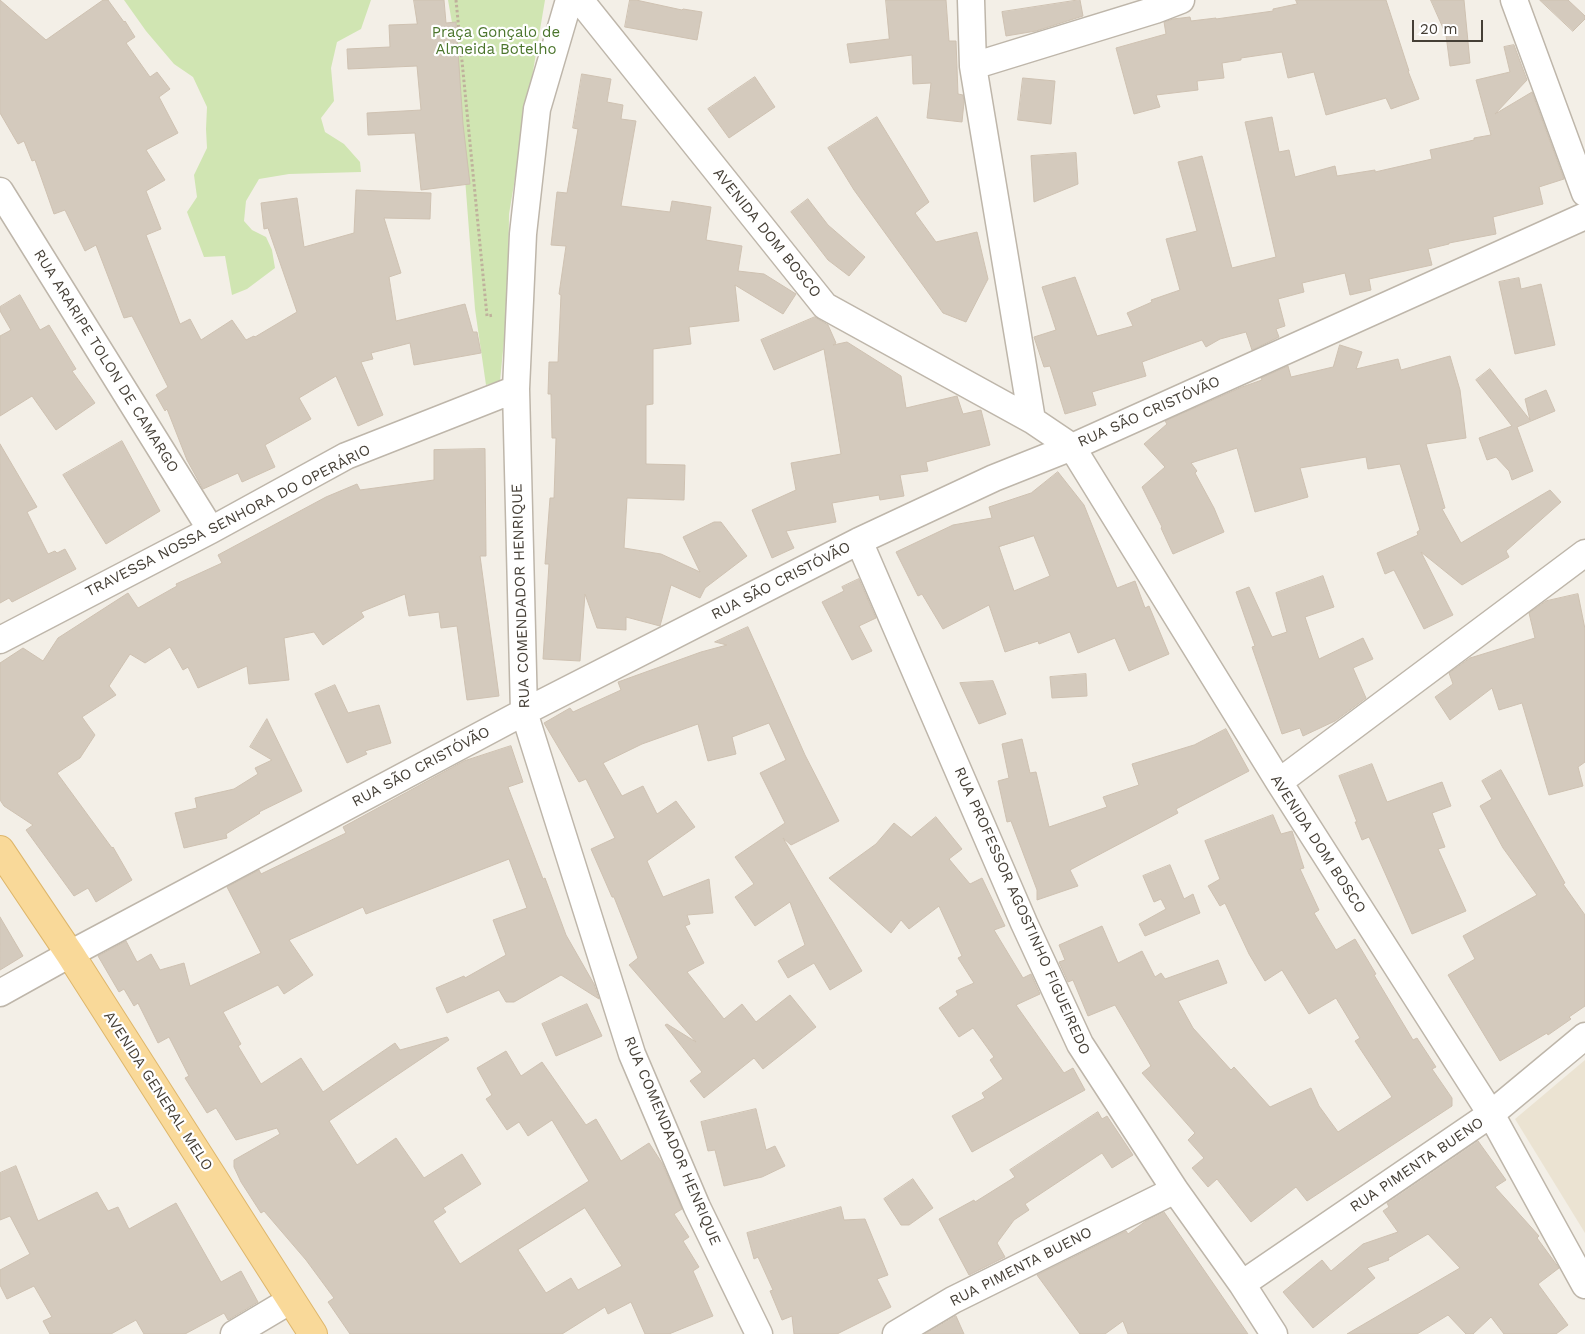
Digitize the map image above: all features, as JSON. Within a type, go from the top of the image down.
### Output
[{"type":"main road","name":"AVENIDA GENERAL MELO","points":[[0,850],[70,954],[313,1334]]},
{"type":"street","name":"RUA COMENDADOR HENRIQUE","points":[[569,0],[537,108],[523,234],[516,390],[524,712],[632,1054],[697,1207],[759,1334]]},
{"type":"street","name":"AVENIDA DOM BOSCO","points":[[580,0],[825,306],[1032,420],[1072,447],[1279,782],[1491,1114],[1585,1285]]},
{"type":"street","points":[[971,0],[973,66],[1032,420]]},
{"type":"street","points":[[973,66],[1155,10],[1181,0]]},
{"type":"street","points":[[1514,0],[1585,192]]},
{"type":"street","name":"RUA ARARIPE TOLON DE CAMARGO","points":[[0,191],[211,530]]},
{"type":"street","name":"RUA SÃO CRISTÓVÃO","points":[[0,993],[524,712],[859,541],[994,478],[1072,447],[1585,216]]},
{"type":"street","name":"TRAVESSA NOSSA SENHORA DO OPERÁRIO","points":[[0,640],[211,530],[346,456],[516,390]]},
{"type":"street","name":"RUA PROFESSOR AGOSTINHO FIGUEIREDO","points":[[859,541],[1024,922],[1080,1044],[1175,1190],[1242,1284],[1274,1334]]},
{"type":"street","points":[[1279,782],[1585,554]]},
{"type":"street","name":"RUA PIMENTA BUENO","points":[[1242,1284],[1491,1114],[1585,1036]]},
{"type":"street","name":"RUA PIMENTA BUENO","points":[[896,1334],[954,1300],[1175,1190]]},
{"type":"street","points":[[234,1334],[291,1300]]},
{"type":"path","points":[[456,0],[487,316],[520,311]]},
{"type":"shaded area","points":[[1585,1060],[1585,1233],[1515,1119]]},
{"type":"green space","points":[[124,0],[371,0],[361,29],[337,42],[331,68],[334,101],[321,118],[325,132],[344,144],[360,162],[361,172],[289,174],[259,179],[246,201],[244,221],[252,230],[266,237],[272,250],[275,268],[247,289],[232,295],[225,256],[204,257],[187,212],[197,197],[194,175],[207,148],[207,107],[193,77],[174,64],[146,31]]},
{"type":"green space","name":"Praça Gonçalo de Almeida Botelho","points":[[448,0],[545,0],[509,214],[508,300],[500,381],[486,385],[475,309],[454,34]]},
{"type":"building","points":[[0,0],[46,40],[103,0],[108,0],[135,37],[126,43],[150,77],[157,72],[170,89],[159,97],[178,133],[146,150],[165,180],[146,191],[161,229],[146,235],[180,324],[190,319],[201,340],[232,320],[246,340],[255,337],[297,312],[268,228],[264,229],[261,203],[297,198],[304,247],[354,233],[356,190],[431,193],[430,219],[384,218],[401,273],[389,277],[396,321],[465,304],[473,332],[477,332],[481,353],[414,365],[410,343],[371,353],[373,359],[361,362],[383,415],[358,426],[336,376],[299,398],[311,419],[265,445],[275,467],[242,482],[238,473],[203,489],[187,460],[167,409],[165,411],[156,395],[168,387],[132,316],[124,318],[96,245],[85,251],[65,210],[54,214],[35,160],[32,161],[24,141],[18,144],[0,113]]},
{"type":"building","points":[[414,0],[444,0],[446,23],[456,22],[463,124],[470,184],[421,190],[415,133],[368,135],[367,113],[421,110],[417,66],[348,69],[347,49],[390,47],[389,25],[417,24]]},
{"type":"building","points":[[630,0],[702,12],[697,40],[625,27]]},
{"type":"building","points":[[886,0],[946,0],[949,41],[956,41],[958,94],[963,95],[964,102],[962,122],[927,118],[931,83],[913,84],[912,55],[850,63],[847,44],[889,39]]},
{"type":"building","points":[[1080,0],[1083,16],[1036,31],[1006,36],[1002,12]]},
{"type":"building","points":[[1296,0],[1386,0],[1408,71],[1419,99],[1391,109],[1386,98],[1326,115],[1314,72],[1288,78],[1282,52],[1222,63],[1224,78],[1197,81],[1198,90],[1156,95],[1160,107],[1134,114],[1116,48],[1166,34],[1164,22],[1173,19],[1190,17],[1191,21],[1216,19],[1273,11],[1273,9],[1297,4]]},
{"type":"building","points":[[1431,0],[1464,0],[1470,63],[1450,66],[1446,35]]},
{"type":"building","points":[[1540,0],[1568,0],[1585,16],[1585,19],[1573,31]]},
{"type":"building","points":[[1514,45],[1527,80],[1495,114],[1532,92],[1564,179],[1539,187],[1543,204],[1493,217],[1496,234],[1428,249],[1432,265],[1369,279],[1371,290],[1350,295],[1345,273],[1302,283],[1304,292],[1278,299],[1285,326],[1276,329],[1279,337],[1252,350],[1246,332],[1220,339],[1206,347],[1202,340],[1142,362],[1146,376],[1092,392],[1096,405],[1065,414],[1050,366],[1044,367],[1034,337],[1056,330],[1042,287],[1075,277],[1097,336],[1133,326],[1127,313],[1152,302],[1151,300],[1180,290],[1166,239],[1197,231],[1178,162],[1202,156],[1232,268],[1276,257],[1245,122],[1272,117],[1279,152],[1289,150],[1295,177],[1335,166],[1337,176],[1375,170],[1375,172],[1432,159],[1430,150],[1491,135],[1476,80],[1510,72],[1504,47]]},
{"type":"building","points":[[582,74],[611,79],[607,102],[623,105],[621,119],[636,121],[621,206],[670,212],[672,201],[711,207],[706,240],[742,246],[738,271],[764,274],[796,294],[783,314],[735,285],[739,321],[689,327],[691,344],[653,349],[653,404],[646,405],[646,464],[685,465],[684,500],[627,498],[624,548],[661,554],[700,572],[683,537],[714,522],[721,522],[747,556],[705,588],[700,598],[671,585],[660,626],[626,617],[626,630],[597,628],[585,594],[580,661],[543,659],[549,564],[545,564],[550,498],[554,498],[556,438],[552,438],[551,394],[548,394],[549,362],[558,362],[561,295],[559,294],[566,246],[551,245],[557,192],[567,193],[578,129],[573,128]]},
{"type":"building","points":[[755,77],[775,107],[729,138],[708,109]]},
{"type":"building","points":[[1023,78],[1055,81],[1051,124],[1018,120]]},
{"type":"building","points":[[877,117],[929,202],[915,213],[936,242],[977,232],[988,279],[966,322],[943,313],[854,190],[828,148]]},
{"type":"building","points":[[1076,153],[1078,184],[1034,202],[1031,156]]},
{"type":"building","points":[[808,199],[828,225],[865,257],[849,276],[828,260],[791,212]]},
{"type":"building","points":[[1519,278],[1521,289],[1541,284],[1555,345],[1515,354],[1499,282]]},
{"type":"building","points":[[20,295],[40,330],[49,325],[76,369],[72,371],[95,403],[56,430],[32,396],[0,416],[0,336],[11,330],[0,311],[0,307]]},
{"type":"building","points":[[815,317],[828,325],[836,343],[833,345],[847,342],[901,376],[906,408],[957,396],[963,414],[981,410],[990,445],[926,462],[928,471],[900,475],[904,496],[880,500],[879,495],[832,503],[836,522],[786,531],[794,548],[772,558],[752,510],[796,490],[791,463],[841,454],[824,349],[774,370],[761,340]]},
{"type":"building","points":[[1340,345],[1362,352],[1356,369],[1398,359],[1401,370],[1450,356],[1460,390],[1466,438],[1426,444],[1445,508],[1442,509],[1461,543],[1550,490],[1561,502],[1506,551],[1509,557],[1462,585],[1421,552],[1453,615],[1424,629],[1394,570],[1385,574],[1377,553],[1418,535],[1417,532],[1420,530],[1400,464],[1368,469],[1366,457],[1300,468],[1308,497],[1255,512],[1237,448],[1191,463],[1197,471],[1195,473],[1214,508],[1224,532],[1173,554],[1142,487],[1165,467],[1144,444],[1167,424],[1165,421],[1262,380],[1261,378],[1288,366],[1291,377],[1333,367]]},
{"type":"building","points":[[1490,369],[1530,420],[1525,399],[1546,390],[1555,411],[1517,427],[1533,471],[1512,480],[1509,471],[1496,457],[1487,460],[1479,438],[1512,426],[1476,380]]},
{"type":"building","points":[[122,441],[160,511],[106,544],[63,475]]},
{"type":"building","points":[[0,444],[37,507],[27,512],[48,554],[55,551],[57,553],[65,549],[76,569],[12,602],[9,598],[0,603]]},
{"type":"building","points":[[485,449],[486,556],[480,556],[499,696],[467,700],[457,626],[441,628],[439,612],[409,616],[405,594],[361,612],[364,617],[323,645],[314,632],[284,638],[289,680],[249,684],[247,666],[198,688],[188,667],[183,670],[170,647],[145,663],[130,654],[109,686],[116,695],[82,717],[95,735],[80,758],[57,773],[113,847],[132,880],[96,902],[88,888],[74,896],[26,830],[33,825],[4,806],[0,800],[0,663],[23,648],[43,661],[58,638],[128,593],[138,608],[177,586],[176,584],[222,563],[218,555],[326,497],[357,484],[360,490],[434,480],[434,450]]},
{"type":"building","points":[[1058,472],[1084,505],[1117,588],[1135,581],[1145,608],[1149,606],[1169,654],[1129,671],[1115,638],[1078,653],[1070,632],[1039,644],[1038,641],[1005,652],[989,605],[943,629],[922,594],[918,596],[896,552],[953,525],[992,518],[989,507],[1031,493]],"holes":[[[1034,536],[1050,576],[1014,591],[999,547]]]},
{"type":"building","points":[[1323,576],[1334,607],[1305,617],[1319,659],[1363,638],[1373,659],[1353,668],[1366,698],[1335,721],[1303,736],[1300,728],[1282,734],[1252,647],[1255,646],[1236,592],[1249,587],[1272,637],[1287,632],[1276,593]]},
{"type":"building","points":[[859,579],[876,618],[859,626],[872,651],[852,660],[822,602],[844,591],[842,587]]},
{"type":"building","points":[[1578,594],[1585,629],[1585,762],[1578,767],[1583,786],[1549,795],[1522,703],[1499,710],[1492,688],[1450,720],[1435,697],[1453,684],[1449,673],[1470,658],[1535,638],[1529,613],[1546,601]]},
{"type":"building","points":[[748,627],[805,755],[839,821],[791,845],[783,838],[862,971],[830,990],[814,963],[788,978],[778,961],[805,945],[790,902],[755,926],[735,897],[754,884],[735,857],[785,823],[760,773],[786,760],[769,723],[732,737],[736,754],[708,761],[698,724],[642,744],[603,763],[622,796],[643,786],[657,814],[676,801],[695,827],[647,861],[663,897],[709,879],[713,913],[687,915],[690,924],[685,926],[704,963],[687,972],[724,1019],[742,1004],[756,1022],[790,995],[816,1027],[763,1069],[754,1058],[704,1098],[690,1081],[702,1072],[665,1025],[667,1024],[696,1042],[629,965],[638,958],[614,897],[612,897],[591,849],[615,838],[586,779],[579,782],[544,723],[570,708],[573,712],[621,690],[618,682],[701,652],[727,645],[715,642]]},
{"type":"building","points":[[1086,674],[1087,696],[1052,698],[1050,677]]},
{"type":"building","points":[[993,681],[1006,714],[979,724],[960,683]]},
{"type":"building","points":[[335,685],[348,713],[379,705],[391,743],[365,751],[367,754],[347,763],[315,694]]},
{"type":"building","points":[[267,719],[302,791],[259,812],[226,834],[227,838],[184,848],[175,813],[197,808],[195,798],[234,789],[258,774],[255,768],[272,760],[250,747]]},
{"type":"building","points":[[1226,729],[1249,771],[1176,809],[1178,813],[1070,870],[1078,886],[1037,900],[1037,890],[1011,821],[1007,822],[998,781],[1009,778],[1002,744],[1022,739],[1030,773],[1036,772],[1049,827],[1107,807],[1103,797],[1139,785],[1132,764],[1194,745]]},
{"type":"building","points":[[511,746],[523,782],[508,787],[566,935],[594,984],[599,999],[561,975],[514,1002],[506,1002],[499,990],[447,1013],[436,988],[464,976],[465,978],[506,955],[493,920],[527,908],[509,859],[366,914],[363,907],[289,940],[313,975],[284,994],[278,985],[223,1012],[241,1044],[238,1046],[261,1084],[301,1058],[323,1092],[395,1043],[400,1050],[447,1037],[449,1040],[329,1121],[357,1165],[396,1138],[424,1178],[462,1154],[481,1184],[443,1208],[446,1212],[433,1221],[460,1264],[589,1181],[552,1120],[528,1136],[519,1122],[507,1130],[486,1099],[492,1095],[477,1068],[506,1051],[521,1076],[542,1062],[586,1125],[596,1119],[621,1161],[649,1143],[662,1163],[682,1209],[674,1214],[689,1237],[683,1241],[699,1267],[693,1271],[713,1316],[669,1334],[645,1334],[631,1302],[608,1314],[605,1307],[562,1334],[350,1334],[328,1302],[334,1298],[306,1260],[264,1211],[261,1213],[241,1182],[234,1167],[234,1160],[280,1134],[277,1128],[236,1140],[216,1108],[207,1113],[185,1078],[189,1076],[169,1037],[158,1043],[138,1003],[134,1006],[124,989],[119,992],[98,956],[126,941],[137,962],[151,954],[160,970],[184,963],[190,986],[261,953],[227,887],[259,870],[261,874],[346,833],[343,827],[464,761]],"holes":[[[585,1208],[622,1266],[578,1290],[571,1278],[546,1293],[518,1250]]]},
{"type":"building","points":[[1372,764],[1387,802],[1442,782],[1451,806],[1432,813],[1445,847],[1438,849],[1466,911],[1412,934],[1369,837],[1362,840],[1339,776]]},
{"type":"building","points":[[1501,770],[1565,883],[1563,884],[1585,915],[1585,1006],[1569,1017],[1571,1019],[1548,1035],[1547,1033],[1500,1061],[1448,975],[1475,959],[1463,936],[1537,895],[1503,848],[1480,806],[1492,799],[1482,781]]},
{"type":"building","points":[[1273,815],[1281,834],[1292,831],[1304,868],[1300,869],[1319,910],[1314,913],[1336,950],[1355,939],[1413,1040],[1417,1038],[1436,1067],[1432,1069],[1452,1098],[1452,1106],[1307,1201],[1296,1187],[1251,1222],[1217,1179],[1208,1187],[1192,1168],[1204,1158],[1188,1140],[1195,1133],[1142,1073],[1151,1066],[1115,1005],[1088,1016],[1073,980],[1068,982],[1059,962],[1065,960],[1059,945],[1102,926],[1118,963],[1142,951],[1155,977],[1161,973],[1165,979],[1218,960],[1227,983],[1178,1001],[1193,1028],[1231,1070],[1234,1067],[1270,1107],[1311,1088],[1319,1106],[1338,1132],[1392,1097],[1355,1041],[1360,1038],[1336,998],[1309,1014],[1282,970],[1265,981],[1249,954],[1225,903],[1220,906],[1208,886],[1220,879],[1205,841]]},
{"type":"building","points":[[936,817],[962,849],[949,859],[970,884],[982,878],[1005,926],[994,930],[1023,978],[1031,974],[1040,994],[1016,1005],[1064,1073],[1073,1068],[1085,1090],[972,1152],[952,1116],[985,1098],[982,1093],[1003,1079],[990,1060],[994,1057],[973,1028],[959,1037],[939,1008],[958,995],[956,991],[974,983],[958,958],[962,956],[939,906],[909,929],[901,920],[891,933],[829,878],[876,844],[894,823],[911,837]]},
{"type":"building","points":[[1170,865],[1184,899],[1193,894],[1200,913],[1145,936],[1139,924],[1166,909],[1161,899],[1154,902],[1143,876]]},
{"type":"building","points":[[0,917],[23,956],[0,970]]},
{"type":"building","points":[[587,1004],[602,1036],[556,1056],[542,1024]]},
{"type":"building","points":[[756,1109],[766,1150],[775,1146],[785,1166],[762,1177],[724,1186],[715,1150],[708,1151],[701,1122]]},
{"type":"building","points":[[1098,1112],[1102,1119],[1107,1116],[1133,1155],[1112,1168],[1102,1153],[1025,1204],[1029,1210],[1014,1220],[997,1243],[1005,1257],[969,1275],[939,1219],[974,1200],[975,1202],[1015,1177],[1010,1170]]},
{"type":"building","points":[[1478,1141],[1506,1180],[1495,1187],[1539,1236],[1537,1238],[1559,1268],[1538,1284],[1568,1325],[1556,1334],[1504,1334],[1491,1317],[1473,1334],[1466,1334],[1448,1315],[1417,1334],[1347,1334],[1460,1268],[1428,1234],[1388,1258],[1389,1260],[1367,1268],[1375,1278],[1313,1328],[1283,1292],[1322,1260],[1331,1271],[1363,1244],[1398,1232],[1383,1211],[1389,1207],[1387,1203]]},
{"type":"building","points":[[16,1166],[38,1221],[97,1192],[108,1211],[118,1207],[129,1229],[176,1203],[221,1282],[241,1271],[258,1302],[228,1320],[224,1313],[185,1334],[144,1334],[136,1320],[111,1334],[50,1334],[43,1321],[52,1317],[34,1286],[7,1299],[0,1285],[0,1270],[30,1254],[10,1216],[0,1220],[0,1173]]},
{"type":"building","points":[[913,1179],[933,1208],[909,1225],[901,1225],[884,1199]]},
{"type":"building","points":[[841,1207],[844,1220],[865,1219],[888,1275],[877,1279],[891,1307],[837,1334],[794,1334],[792,1316],[782,1320],[770,1291],[773,1290],[758,1257],[754,1259],[747,1233]]},
{"type":"building","points":[[1164,1212],[1248,1334],[1128,1334],[1123,1321],[1105,1334],[1080,1334],[1037,1275],[1126,1231],[1128,1234],[1146,1221]]},
{"type":"building","points":[[956,1316],[964,1334],[925,1334]]}]
